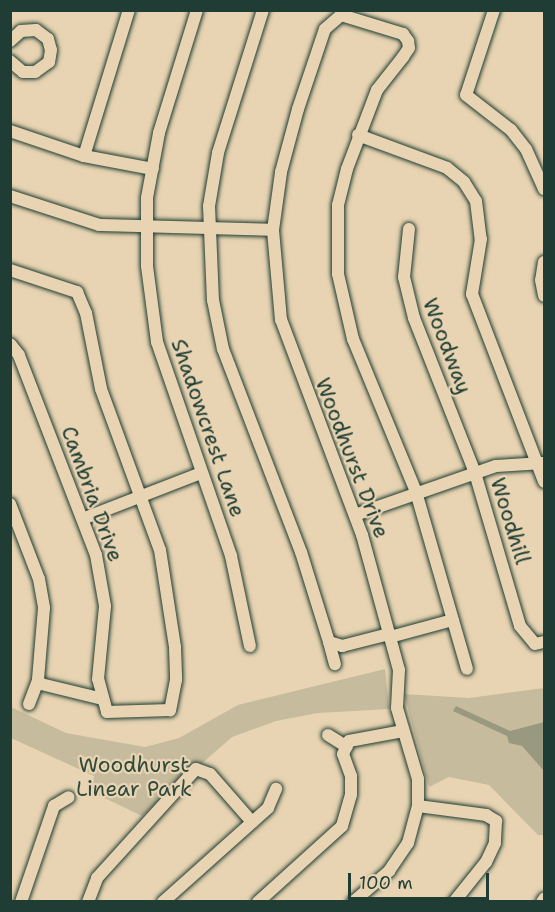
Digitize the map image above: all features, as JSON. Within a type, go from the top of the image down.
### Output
[{"type":"street","points":[[84,156],[129,10]]},
{"type":"street","name":"Shadowcrest Lane","points":[[197,10],[159,133],[146,226],[157,342],[231,556],[250,646]]},
{"type":"street","points":[[263,10],[218,153],[209,206],[212,229],[213,300],[224,349],[301,552],[335,663]]},
{"type":"street","points":[[494,10],[466,95],[511,130],[543,181]]},
{"type":"street","name":"Woodhurst Drive","points":[[353,902],[398,858],[408,843],[418,806],[418,779],[397,708],[399,670],[355,514],[281,320],[273,231],[280,172],[298,109],[325,29],[341,15],[403,33],[409,48],[377,90],[358,135]]},
{"type":"street","points":[[10,41],[21,31],[36,30],[48,39],[51,50],[49,62],[35,72],[23,72],[10,61]]},
{"type":"street","points":[[10,131],[84,156],[153,169]]},
{"type":"street","points":[[467,669],[416,492],[353,339],[338,274],[338,205],[358,135],[447,168],[464,182],[476,201],[481,239],[472,294],[541,462],[544,482]]},
{"type":"street","points":[[10,196],[99,225],[273,231]]},
{"type":"street","name":"Woodway","points":[[409,230],[404,263],[407,294],[475,473]]},
{"type":"street","points":[[544,262],[541,280],[544,296]]},
{"type":"street","points":[[10,270],[77,292],[86,313],[101,389],[160,550],[176,648],[173,701],[170,710],[107,712],[103,699],[38,680]]},
{"type":"street","name":"Cambria Drive","points":[[10,344],[19,355],[85,518],[105,606],[98,679],[103,699]]},
{"type":"street","points":[[355,514],[475,473],[513,463],[541,462]]},
{"type":"street","points":[[85,518],[201,473]]},
{"type":"street","name":"Woodhill","points":[[475,473],[520,626],[540,643]]},
{"type":"street","points":[[10,504],[39,579],[44,608],[38,680],[29,704]]},
{"type":"street","points":[[329,642],[342,646],[453,620]]},
{"type":"street","points":[[258,902],[342,826],[351,795],[351,776],[344,754],[349,741],[404,731]]},
{"type":"street","points":[[328,735],[347,747]]},
{"type":"street","points":[[88,902],[95,882],[122,847],[196,769],[210,774],[252,822]]},
{"type":"street","points":[[162,902],[268,808],[276,789]]},
{"type":"street","points":[[21,902],[54,806],[69,797]]},
{"type":"street","points":[[418,806],[486,815],[496,821],[495,843],[486,862],[454,902]]},
{"type":"green space","name":"Woodhurst Linear Park","points":[[385,669],[389,709],[318,713],[276,721],[232,737],[142,816],[92,792],[94,776],[11,738],[11,707],[66,733],[145,747],[179,738],[238,705]]},
{"type":"green space","points":[[544,688],[544,835],[538,835],[489,785],[449,777],[429,787],[404,694],[469,698]]},
{"type":"shaded area","points":[[456,706],[510,731],[544,722],[544,771],[522,746],[509,743],[507,736],[453,711]]}]
